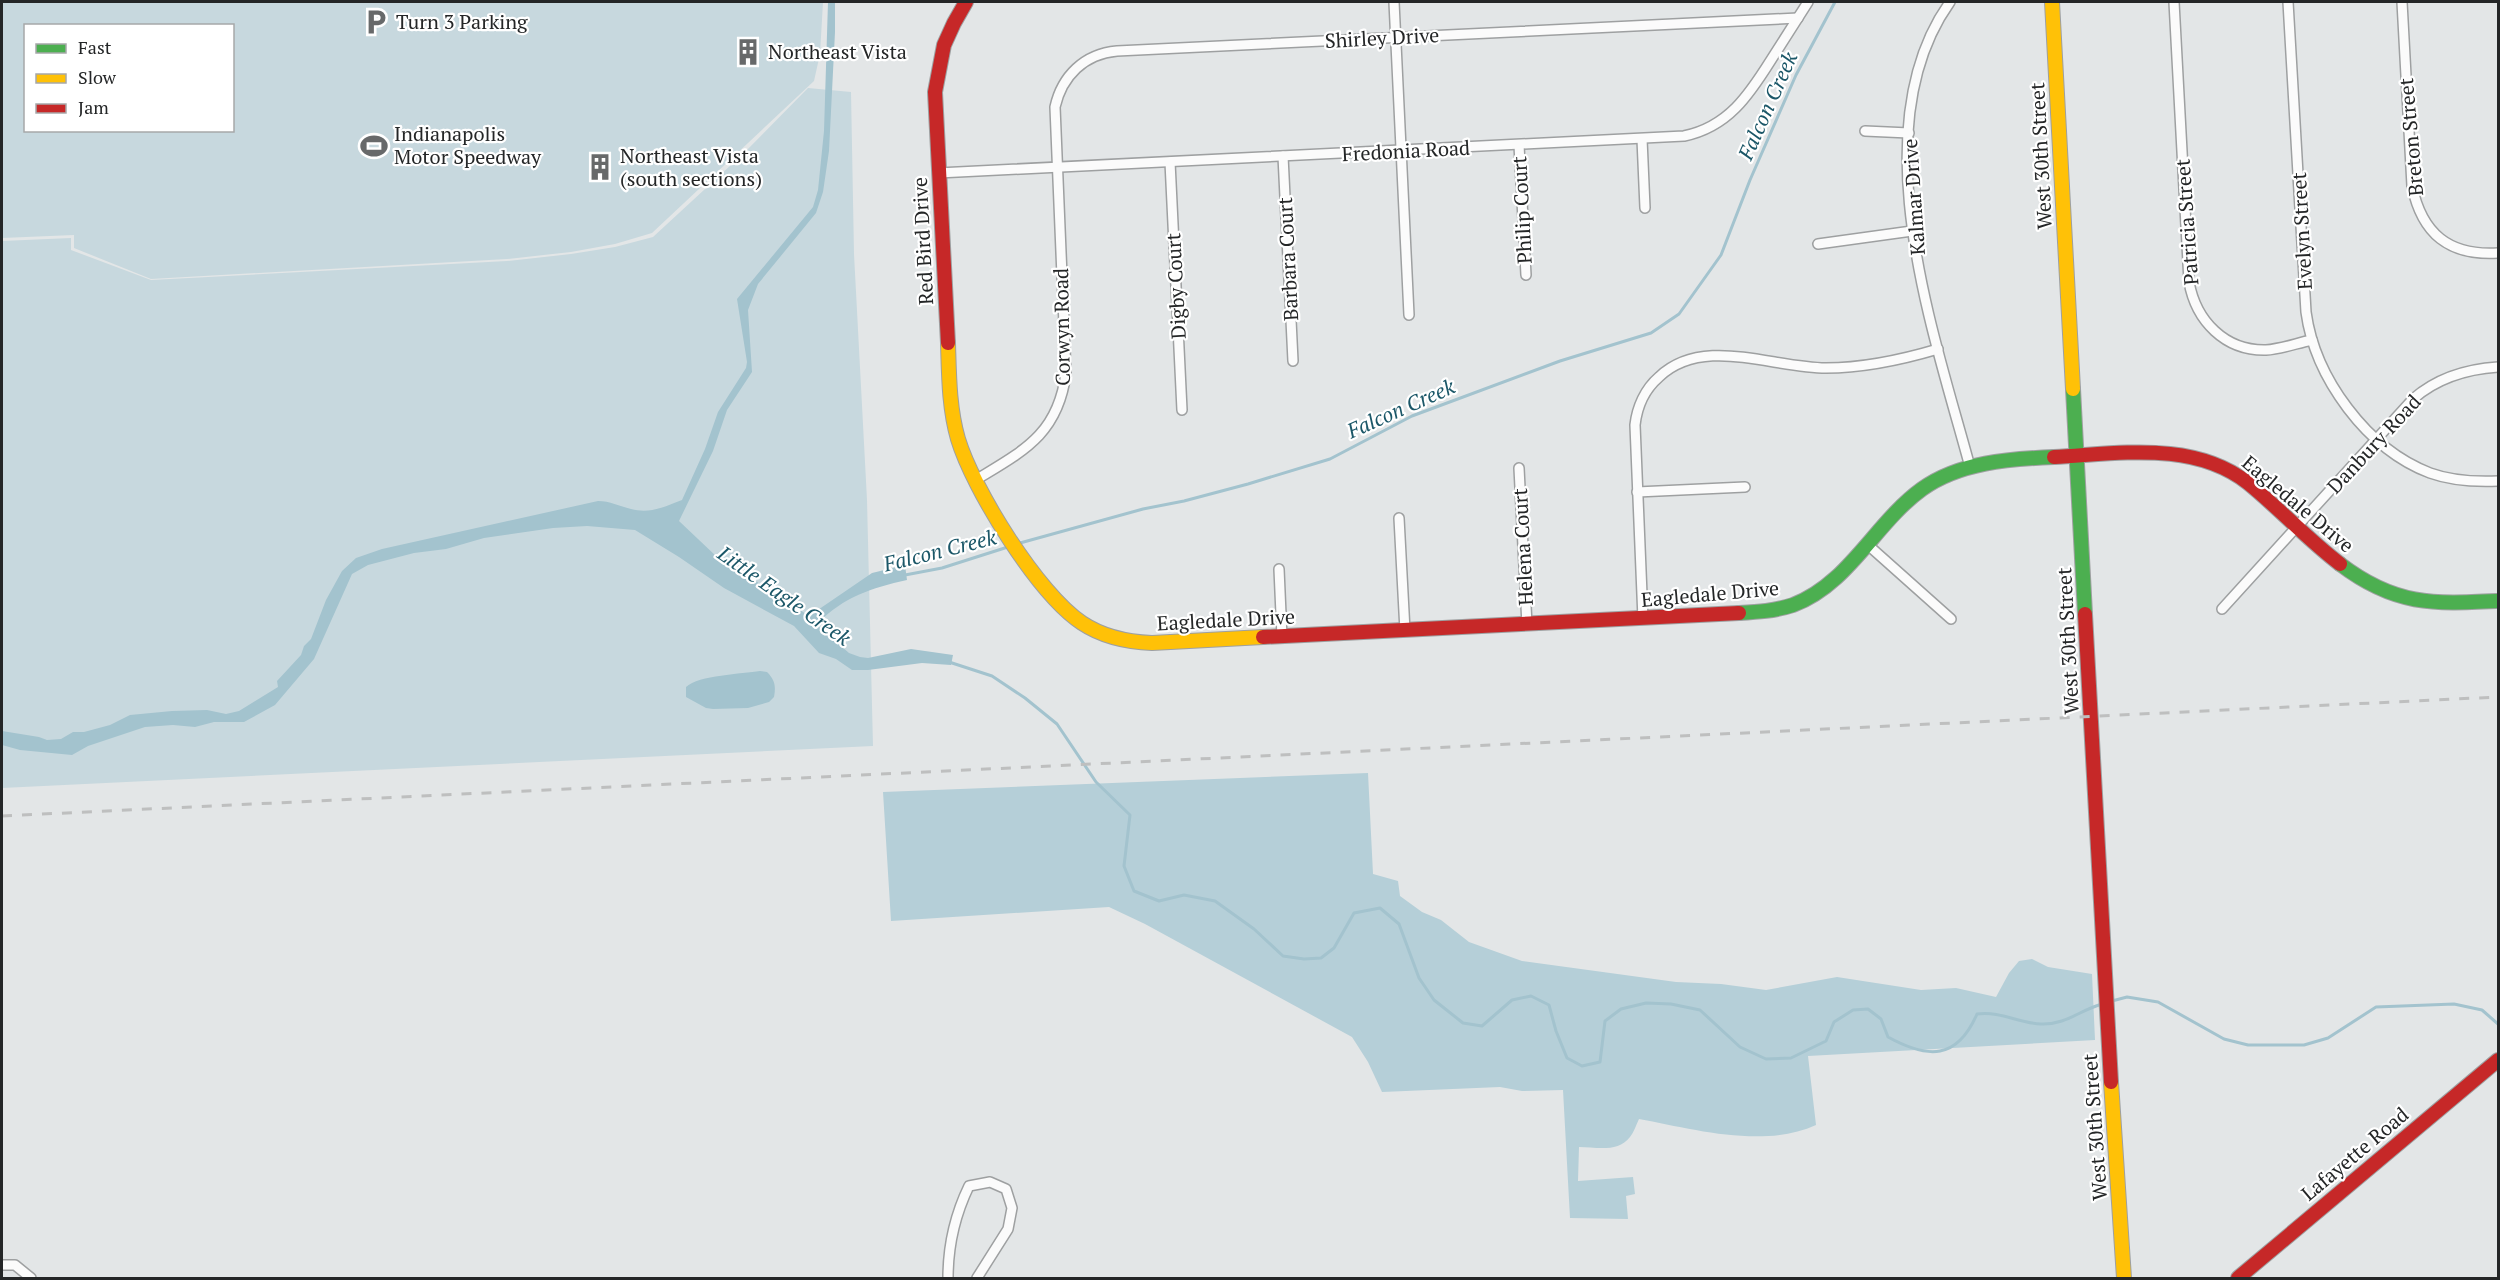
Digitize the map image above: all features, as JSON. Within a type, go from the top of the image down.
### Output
[{"type":"street","name":"Red Bird Drive","points":[[966,2],[946,38],[936,80],[950,399],[960,448],[974,481]]},
{"type":"street","points":[[1394,2],[1409,315]]},
{"type":"street","name":"Fredonia Road","points":[[939,173],[1689,135],[1707,130],[1729,115],[1751,92],[1808,2]]},
{"type":"street","name":"Kalmar Drive","points":[[1950,2],[1928,43],[1920,65],[1912,103],[1909,133],[1912,231],[1919,272],[1970,467]]},
{"type":"street","name":"West 30th Street","points":[[2052,2],[2108,1031],[2124,1278]]},
{"type":"street","name":"Patricia Street","points":[[2174,2],[2189,282],[2195,305],[2213,331],[2239,346],[2267,350],[2312,340]]},
{"type":"street","name":"Evelyn Street","points":[[2288,2],[2306,312],[2312,340],[2332,387],[2377,438],[2403,459],[2430,473],[2457,480],[2499,481]]},
{"type":"street","name":"Breton Street","points":[[2402,2],[2412,186],[2420,214],[2434,233],[2452,247],[2474,253],[2499,253]]},
{"type":"street","name":"Shirley Drive","points":[[1057,167],[1054,116],[1059,92],[1074,70],[1098,54],[1117,51],[1798,18]]},
{"type":"street","points":[[1865,131],[1909,133]]},
{"type":"street","points":[[1642,139],[1645,208]]},
{"type":"street","name":"Philip Court","points":[[1519,145],[1526,275]]},
{"type":"street","name":"Barbara Court","points":[[1283,156],[1293,361]]},
{"type":"street","name":"Digby Court","points":[[1170,162],[1182,410]]},
{"type":"street","name":"Corwyn Road","points":[[974,481],[1037,440],[1051,422],[1064,392],[1066,373],[1057,167]]},
{"type":"street","points":[[1818,244],[1912,231]]},
{"type":"street","points":[[1643,619],[1634,434],[1639,407],[1655,380],[1677,364],[1694,357],[1717,355],[1799,367],[1849,368],[1894,361],[1938,349]]},
{"type":"street","name":"Danbury Road","points":[[2222,609],[2413,399],[2436,383],[2467,371],[2499,367]]},
{"type":"street","name":"Eagledale Drive","points":[[974,481],[987,506],[1050,594],[1066,611],[1085,625],[1115,638],[1152,643],[1757,614],[1789,607],[1827,587],[1841,575],[1913,496],[1936,481],[1970,467],[1998,462],[2077,456],[2167,453],[2208,461],[2243,480],[2350,572],[2369,585],[2390,594],[2431,603],[2499,601]]},
{"type":"street","name":"Helena Court","points":[[1519,468],[1527,625]]},
{"type":"street","points":[[1637,492],[1745,488]]},
{"type":"street","points":[[1399,518],[1405,631]]},
{"type":"street","points":[[1868,545],[1951,619]]},
{"type":"street","points":[[1279,569],[1282,637]]},
{"type":"street","name":"Lafayette Road","points":[[2238,1278],[2499,1060]]},
{"type":"street","points":[[948,1278],[948,1259],[960,1205],[969,1186],[990,1182],[1006,1189],[1012,1208],[1008,1229],[977,1278]]},
{"type":"street","points":[[2,1265],[15,1265],[31,1278]]},
{"type":"shaded area","name":"Indianapolis Motor Speedway","points":[[2,2],[823,2],[820,54],[814,81],[652,233],[615,244],[571,252],[507,259],[151,279],[74,248],[74,235],[2,238]]},
{"type":"shaded area","points":[[828,2],[835,2],[835,32],[829,151],[823,192],[816,213],[758,284],[748,310],[752,372],[727,410],[713,451],[679,521],[717,557],[754,579],[778,600],[791,604],[809,616],[872,573],[905,565],[907,580],[870,590],[848,600],[818,623],[819,627],[849,653],[860,657],[868,658],[911,649],[953,655],[951,665],[922,663],[852,670],[836,659],[819,653],[794,626],[724,588],[635,530],[587,526],[553,528],[484,538],[446,549],[414,553],[368,565],[352,574],[314,659],[275,705],[244,722],[214,722],[195,727],[173,725],[145,727],[88,746],[72,755],[20,750],[2,745],[2,731],[47,740],[61,739],[73,732],[84,732],[110,725],[130,715],[207,710],[226,714],[239,711],[278,687],[277,681],[301,655],[304,646],[311,639],[326,600],[342,571],[356,558],[382,549],[598,501],[644,511],[682,500],[705,449],[718,412],[746,368],[737,299],[813,207],[818,190],[824,131]]},
{"type":"shaded area","points":[[808,88],[851,92],[854,254],[867,500],[873,746],[2,788],[2,241],[71,238],[71,250],[151,280],[507,261],[615,247],[653,237],[744,153]]},
{"type":"shaded area","points":[[767,672],[774,683],[774,697],[769,702],[748,708],[713,709],[706,708],[686,697],[686,687],[692,683],[721,676]]},
{"type":"shaded area","points":[[1368,773],[1373,874],[1398,881],[1400,896],[1422,912],[1441,920],[1469,942],[1522,961],[1676,982],[1721,984],[1766,990],[1837,977],[1921,990],[1956,988],[1996,997],[2009,973],[2019,961],[2032,959],[2048,967],[2092,974],[2095,1040],[1808,1056],[1816,1125],[1774,1136],[1751,1136],[1705,1132],[1639,1119],[1630,1137],[1619,1145],[1606,1148],[1579,1147],[1578,1181],[1633,1177],[1635,1194],[1626,1196],[1628,1219],[1570,1218],[1563,1090],[1522,1091],[1500,1087],[1382,1092],[1368,1062],[1352,1037],[1145,924],[1109,907],[891,921],[883,792]]},
{"type":"waterway","name":"Falcon Creek","points":[[1020,543],[1143,509],[1248,484],[1330,459],[1412,416],[1560,361],[1651,333],[1679,314],[1721,255],[1750,180],[1796,75],[1835,2]]},
{"type":"waterway","name":"Falcon Creek","points":[[905,575],[942,568],[1011,546]]},
{"type":"waterway","name":"Little Eagle Creek","points":[[949,662],[992,676],[1025,698],[1057,724],[1096,782],[1130,815],[1124,866],[1134,891],[1159,901],[1184,895],[1215,901],[1254,929],[1283,956],[1304,959],[1321,958],[1334,948],[1354,913],[1380,908],[1399,924],[1419,978],[1434,1000],[1463,1023],[1482,1026],[1512,1000],[1531,996],[1549,1005],[1567,1058],[1582,1066],[1600,1062],[1605,1021],[1621,1009],[1646,1003],[1671,1004],[1700,1010],[1740,1047],[1766,1059],[1791,1058],[1826,1041],[1834,1022],[1853,1010],[1868,1009],[1881,1019],[1888,1037],[1928,1052],[1951,1047],[1969,1029],[1977,1014],[1994,1014],[2033,1023],[2050,1024],[2102,1004]]},
{"type":"waterway","name":"Little Eagle Creek","points":[[2112,1001],[2127,997],[2158,1002],[2224,1039],[2248,1045],[2304,1045],[2328,1038],[2376,1007],[2454,1004],[2482,1010],[2498,1024]]},
{"type":"railway","points":[[2,816],[2498,697]]},
{"type":"traffic: fast","points":[[2073,389],[2085,614]]},
{"type":"traffic: fast","points":[[1739,613],[1780,609],[1813,595],[1846,568],[1905,503],[1937,480],[1952,473],[1985,464],[2054,457]]},
{"type":"traffic: fast","points":[[2340,564],[2360,578],[2397,595],[2434,602],[2498,601]]},
{"type":"traffic: slow","points":[[2052,2],[2073,389]]},
{"type":"traffic: slow","points":[[948,343],[953,415],[958,439],[966,460],[992,512],[1009,539],[1046,589],[1065,609],[1098,632],[1133,641],[1152,643],[1263,637]]},
{"type":"traffic: slow","points":[[2111,1082],[2124,1278]]},
{"type":"traffic: jam","points":[[948,343],[935,92],[944,45],[966,2]]},
{"type":"traffic: jam","points":[[2054,457],[2154,453],[2203,460],[2226,469],[2248,483],[2340,564]]},
{"type":"traffic: jam","points":[[1263,637],[1739,613]]},
{"type":"traffic: jam","points":[[2085,614],[2111,1082]]},
{"type":"traffic: jam","points":[[2238,1278],[2498,1060]]},
{"type":"place","name":"Turn 3 Parking","points":[[376,22]]},
{"type":"place","name":"Northeast Vista","points":[[748,52]]},
{"type":"place","name":"Indianapolis Motor Speedway","points":[[374,146]]},
{"type":"place","name":"Northeast Vista (south sections)","points":[[600,167]]}]
